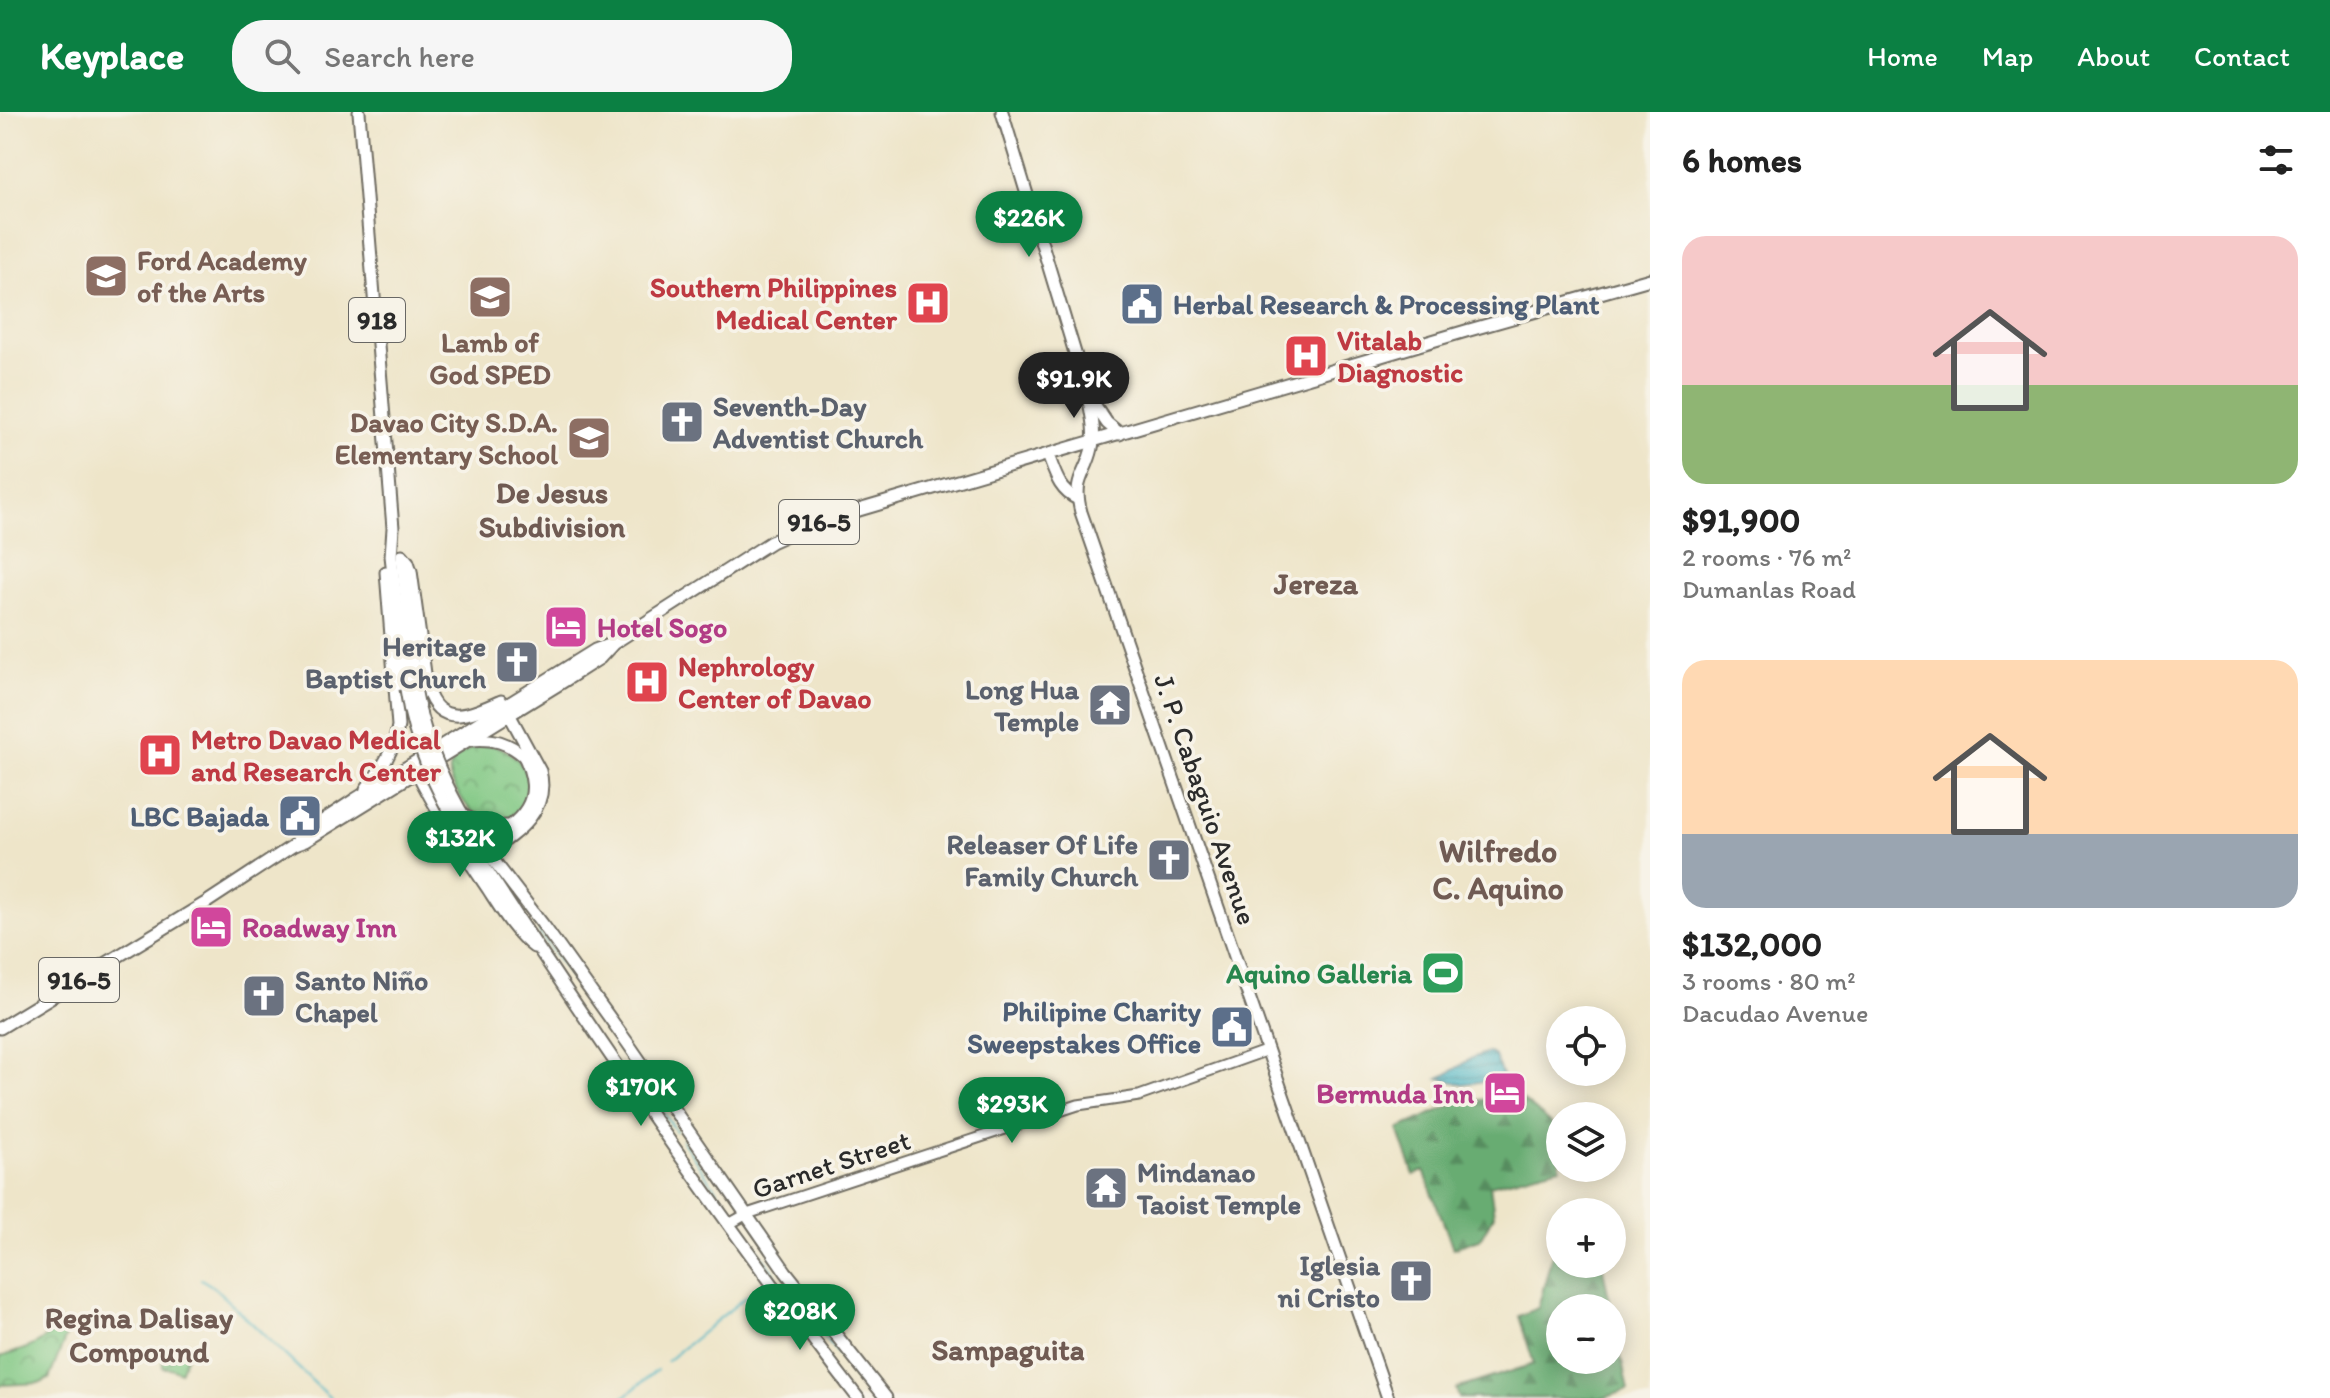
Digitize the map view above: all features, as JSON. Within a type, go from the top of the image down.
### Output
[{"type":"main road","name":"918","points":[[359,112],[410,716],[419,746],[433,781],[459,814],[541,952],[770,1284],[858,1398]]},
{"type":"main road","points":[[1002,112],[1088,396],[1093,442],[1080,476],[1078,499],[1062,488],[1048,455]]},
{"type":"main road","name":"916-5","points":[[0,1028],[469,740],[545,682],[595,650],[614,643],[785,535],[813,524],[1650,279]]},
{"type":"main road","points":[[1088,396],[1107,423],[1120,434]]},
{"type":"main road","name":"J. P. Cabaguio Avenue","points":[[1078,499],[1388,1398]]},
{"type":"main road","points":[[361,796],[389,756],[398,726],[386,575],[396,555],[408,562],[411,571],[427,688],[437,707],[450,714],[466,715],[545,682]]},
{"type":"main road","name":"916-5","points":[[294,845],[301,835],[361,796],[505,712],[531,702],[600,658],[614,643]]},
{"type":"main road","points":[[521,735],[521,718],[531,702]]},
{"type":"main road","points":[[481,852],[529,820],[539,808],[542,798],[543,779],[540,771],[505,712]]},
{"type":"main road","points":[[481,852],[526,809],[533,795],[532,774],[505,712]]},
{"type":"main road","points":[[469,740],[501,742],[525,757]]},
{"type":"main road","name":"918","points":[[417,772],[440,816],[495,900],[522,937],[541,952]]},
{"type":"main road","points":[[459,814],[489,827],[511,824]]},
{"type":"main road","name":"918","points":[[481,852],[544,926],[788,1274],[886,1398]]},
{"type":"main road","points":[[669,1138],[686,1127]]},
{"type":"street","name":"Garnet Street","points":[[729,1224],[747,1214],[1078,1105],[1139,1096],[1268,1050]]},
{"type":"green space","points":[[485,745],[507,751],[523,766],[527,776],[525,798],[519,809],[504,820],[487,820],[472,811],[451,780],[454,760],[465,752]]},
{"type":"green space","points":[[1518,1096],[1546,1119],[1546,1171],[1490,1185],[1494,1215],[1480,1239],[1453,1248],[1424,1171],[1414,1175],[1398,1129],[1458,1102]]},
{"type":"green space","points":[[1546,1278],[1605,1278],[1608,1294],[1546,1294],[1546,1374],[1625,1374],[1628,1390],[1604,1398],[1459,1398],[1456,1389],[1534,1364],[1519,1316],[1538,1308]]},
{"type":"green space","points":[[61,1321],[70,1326],[49,1379],[41,1383],[0,1385],[0,1357],[41,1341]]},
{"type":"green space","points":[[162,1348],[190,1348],[180,1372],[163,1368]]},
{"type":"water","points":[[1489,1053],[1495,1056],[1503,1079],[1462,1084],[1439,1078],[1475,1057]]},
{"type":"waterway","points":[[539,932],[676,1131]]},
{"type":"waterway","points":[[682,1140],[732,1213]]},
{"type":"waterway","points":[[741,1225],[775,1275]]},
{"type":"waterway","points":[[201,1279],[215,1288],[330,1398]]},
{"type":"waterway","points":[[667,1361],[763,1283]]},
{"type":"waterway","points":[[781,1283],[874,1398]]},
{"type":"waterway","points":[[623,1398],[657,1370]]},
{"type":"place","name":"Ford Academy of the Arts","points":[[106,276]]},
{"type":"place","name":"Lamb of God SPED","points":[[490,297]]},
{"type":"place","name":"Southern Philippines Medical Center","points":[[928,303]]},
{"type":"place","name":"Herbal Research & Processing Plant","points":[[1142,304]]},
{"type":"place","name":"Vitalab Diagnostic","points":[[1306,356]]},
{"type":"place","name":"Seventh-Day Adventist Church","points":[[682,422]]},
{"type":"place","name":"Davao City S.D.A. Elementary School","points":[[589,438]]},
{"type":"place","name":"Hotel Sogo","points":[[566,627]]},
{"type":"place","name":"Heritage Baptist Church","points":[[517,662]]},
{"type":"place","name":"Nephrology Center of Davao","points":[[647,682]]},
{"type":"place","name":"Long Hua Temple","points":[[1110,705]]},
{"type":"place","name":"Metro Davao Medical and Research Center","points":[[160,755]]},
{"type":"place","name":"LBC Bajada","points":[[300,816]]},
{"type":"place","name":"Releaser Of Life Family Church","points":[[1169,860]]},
{"type":"place","name":"Roadway Inn","points":[[211,927]]},
{"type":"place","name":"Aquino Galleria","points":[[1443,973]]},
{"type":"place","name":"Santo Niño Chapel","points":[[264,996]]},
{"type":"place","name":"Philipine Charity Sweepstakes Office","points":[[1232,1027]]},
{"type":"place","name":"Bermuda Inn","points":[[1505,1093]]},
{"type":"place","name":"Mindanao Taoist Temple","points":[[1106,1188]]},
{"type":"place","name":"Iglesia ni Cristo","points":[[1411,1281]]},
{"type":"district","name":"De Jesus Subdivision","points":[[552,509]]},
{"type":"district","name":"Jereza","points":[[1316,583]]},
{"type":"district","name":"Wilfredo C. Aquino","points":[[1498,870]]},
{"type":"district","name":"Regina Dalisay Compound","points":[[139,1334]]},
{"type":"district","name":"Sampaguita","points":[[1008,1349]]}]
